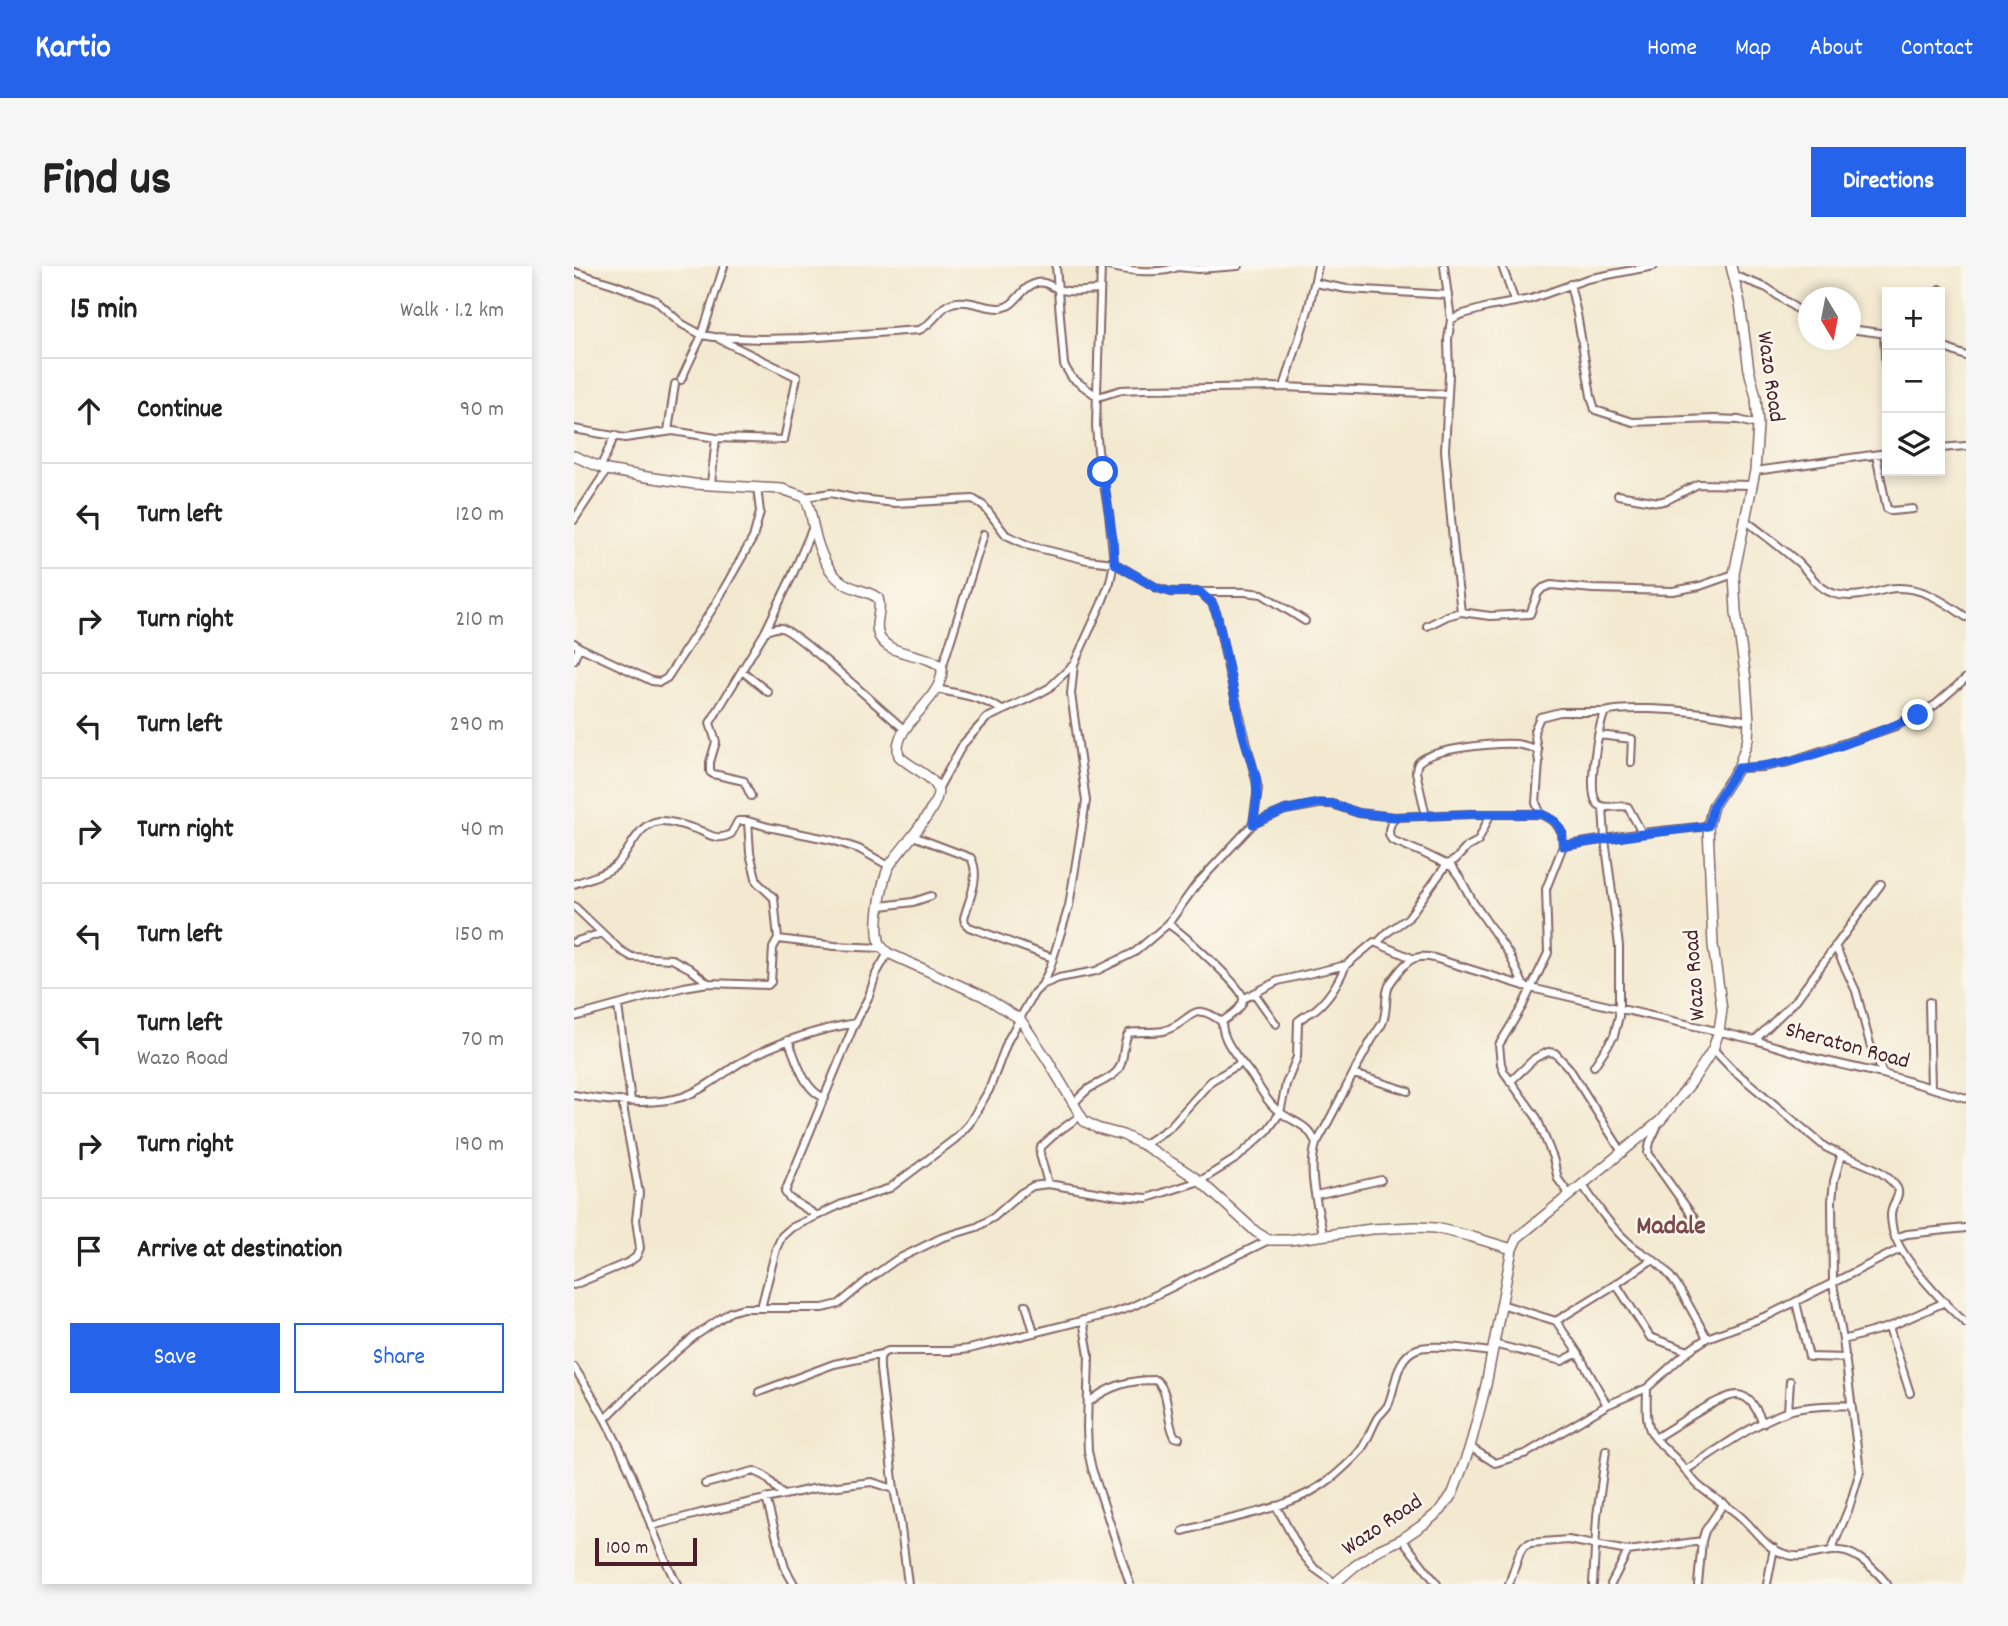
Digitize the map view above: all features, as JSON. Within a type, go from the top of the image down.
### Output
[{"type":"street","points":[[668,431],[678,382],[702,335],[724,266]]},
{"type":"street","points":[[1056,266],[1064,365],[1072,378],[1098,397]]},
{"type":"street","points":[[1042,985],[1069,906],[1086,801],[1071,694],[1074,664],[1101,605],[1114,563],[1110,513],[1098,452],[1096,425],[1101,266]]},
{"type":"street","points":[[1108,266],[1144,271],[1179,267],[1198,269],[1238,266]]},
{"type":"street","points":[[1284,387],[1318,266]]},
{"type":"street","points":[[1444,266],[1451,320],[1447,339],[1449,375],[1446,475],[1461,612]]},
{"type":"street","points":[[1502,266],[1515,302]]},
{"type":"street","points":[[1451,320],[1488,307],[1550,294],[1587,279],[1654,266]]},
{"type":"street","points":[[1732,271],[1767,288],[1798,310]]},
{"type":"street","name":"Wazo Road","points":[[1335,1583],[1378,1550],[1402,1539],[1441,1510],[1453,1493],[1470,1447],[1486,1385],[1512,1249],[1517,1238],[1660,1121],[1685,1092],[1713,1049],[1719,1031],[1722,1010],[1713,945],[1708,826],[1713,806],[1738,768],[1746,748],[1749,720],[1734,574],[1755,471],[1758,425],[1756,397],[1732,271]]},
{"type":"street","points":[[574,272],[655,300],[682,324],[702,335],[761,339],[913,331],[930,324],[946,305],[954,302],[1000,308],[1014,302],[1027,286],[1040,282],[1070,291],[1100,290]]},
{"type":"street","points":[[1315,283],[1347,289],[1447,295]]},
{"type":"street","points":[[1570,284],[1595,410],[1633,422],[1706,418],[1739,420],[1758,425]]},
{"type":"street","points":[[1861,330],[1882,333]]},
{"type":"street","points":[[574,429],[625,438],[668,431],[716,438],[784,440],[797,377],[714,337]]},
{"type":"street","points":[[1945,348],[1966,356]]},
{"type":"street","points":[[1098,397],[1121,390],[1284,387],[1447,394]]},
{"type":"street","points":[[574,520],[604,468],[615,435]]},
{"type":"street","points":[[711,484],[716,438]]},
{"type":"street","points":[[1945,448],[1966,446]]},
{"type":"street","points":[[1755,471],[1882,454]]},
{"type":"street","points":[[1876,455],[1887,509],[1913,509]]},
{"type":"street","points":[[574,456],[604,468],[681,482],[782,489],[805,497],[819,546],[833,574],[843,583],[878,598],[881,605],[877,632],[881,639],[888,646],[933,661],[942,668]]},
{"type":"street","points":[[1618,495],[1658,502],[1699,484],[1752,485]]},
{"type":"street","points":[[574,660],[576,645],[652,681],[660,682],[667,678],[735,572],[753,538],[760,512],[757,487]]},
{"type":"street","points":[[805,497],[831,493],[895,503],[973,499],[984,506],[1006,535],[1030,546],[1071,557],[1114,563],[1157,588],[1171,592],[1262,594],[1305,621]]},
{"type":"street","points":[[1745,520],[1800,564],[1818,585],[1827,591],[1846,596],[1904,588],[1916,589],[1966,617]]},
{"type":"street","points":[[751,796],[744,781],[711,773],[709,765],[716,742],[710,723],[765,632],[813,527]]},
{"type":"street","points":[[938,789],[932,781],[899,756],[898,744],[905,730],[936,690],[984,534]]},
{"type":"street","points":[[1427,626],[1461,612],[1490,616],[1530,614],[1538,593],[1550,585],[1673,591],[1700,586],[1734,574]]},
{"type":"street","points":[[1200,592],[1212,603],[1217,615],[1243,735],[1256,777],[1257,797],[1253,824]]},
{"type":"street","points":[[765,632],[779,628],[786,630],[905,730]]},
{"type":"street","points":[[885,951],[879,941],[878,930],[889,866],[932,808],[938,789],[963,744],[986,718],[1049,688],[1074,664]]},
{"type":"street","points":[[742,670],[768,692]]},
{"type":"street","points":[[1738,768],[1788,762],[1896,726],[1935,705],[1966,678]]},
{"type":"street","points":[[936,690],[972,696],[1002,710]]},
{"type":"street","points":[[1541,814],[1536,803],[1539,762],[1534,729],[1542,716],[1560,712],[1634,709],[1705,712],[1749,720]]},
{"type":"street","points":[[1605,712],[1598,735],[1593,782],[1597,802],[1603,807],[1628,807],[1642,834]]},
{"type":"street","points":[[1598,735],[1632,739],[1631,762]]},
{"type":"street","points":[[1426,816],[1416,772],[1420,761],[1429,756],[1467,747],[1496,744],[1522,745],[1538,750]]},
{"type":"street","points":[[761,1308],[776,1249],[791,1228],[842,1204],[890,1188],[956,1139],[981,1106],[1008,1040],[1034,993],[1042,985],[1059,978],[1096,971],[1135,952],[1168,924],[1196,885],[1253,824],[1285,810],[1319,803],[1332,804],[1359,813],[1394,817],[1541,814],[1555,821],[1562,832],[1563,846],[1546,889],[1548,953],[1527,987],[1522,1007],[1499,1045],[1501,1064],[1510,1082],[1537,1118],[1553,1158],[1558,1180],[1569,1195]]},
{"type":"street","points":[[1528,814],[1536,803]]},
{"type":"street","points":[[1594,1066],[1618,1027],[1619,1008],[1619,946],[1603,807]]},
{"type":"street","points":[[606,1418],[662,1363],[719,1319],[743,1308],[823,1308],[839,1304],[896,1260],[941,1238],[976,1227],[994,1217],[1033,1186],[1048,1184],[1147,1198],[1200,1181],[1237,1158],[1267,1130],[1280,1113],[1286,1084],[1297,1057],[1298,1021],[1328,998],[1346,965],[1371,943],[1377,943],[1408,918],[1449,865],[1466,848],[1478,841],[1490,815]]},
{"type":"street","points":[[1394,817],[1389,830],[1392,840],[1449,865],[1509,954],[1527,987]]},
{"type":"street","points":[[574,884],[614,867],[642,830],[657,821],[687,827],[717,838],[731,834],[738,821],[748,821],[832,840],[859,849],[889,866]]},
{"type":"street","points":[[574,1017],[684,987],[708,983],[768,985],[771,982],[773,948],[778,939],[774,898],[757,882],[752,866],[748,821]]},
{"type":"street","points":[[1563,846],[1708,826]]},
{"type":"street","points":[[913,836],[971,858],[975,878],[964,918],[969,927],[1053,958]]},
{"type":"street","points":[[1755,1040],[1797,1000],[1881,884]]},
{"type":"street","points":[[881,905],[913,902],[931,896]]},
{"type":"street","points":[[574,906],[620,950],[632,957],[672,959],[708,983]]},
{"type":"street","points":[[1168,924],[1178,930],[1230,979],[1243,999],[1242,1005],[1222,1023],[1222,1029],[1260,1090],[1280,1113],[1304,1125],[1316,1144]]},
{"type":"street","points":[[574,942],[602,933]]},
{"type":"street","points":[[778,939],[885,951],[983,996],[1020,1019],[1080,1116],[1089,1125],[1116,1132],[1143,1145],[1200,1181],[1256,1232],[1269,1240]]},
{"type":"street","name":"Sheraton Road","points":[[1377,943],[1412,958],[1434,958],[1527,987],[1755,1040],[1966,1098]]},
{"type":"street","points":[[1835,946],[1856,991],[1870,1044],[1883,1074]]},
{"type":"street","points":[[816,1215],[789,1198],[785,1192],[869,996],[885,951]]},
{"type":"street","points":[[1323,1234],[1312,1157],[1316,1144],[1382,1023],[1387,1012],[1388,988],[1412,958]]},
{"type":"street","points":[[1243,999],[1278,981],[1346,965]]},
{"type":"street","points":[[1254,993],[1276,1024]]},
{"type":"street","points":[[1929,1002],[1931,1088]]},
{"type":"street","points":[[618,1006],[631,1101]]},
{"type":"street","points":[[1074,1103],[1089,1089],[1118,1070],[1123,1060],[1125,1039],[1129,1033],[1160,1032],[1199,1012],[1209,1013],[1222,1023]]},
{"type":"street","points":[[574,1095],[622,1101],[665,1101],[681,1097],[789,1040],[856,1023]]},
{"type":"street","points":[[789,1040],[807,1082],[818,1095],[825,1098]]},
{"type":"street","points":[[1713,1049],[1731,1068],[1809,1135],[1841,1156],[1860,1160],[1871,1166],[1895,1184],[1899,1195],[1891,1214],[1899,1249],[1966,1323]]},
{"type":"street","points":[[1510,1082],[1535,1058],[1548,1052],[1555,1053],[1569,1068],[1622,1152]]},
{"type":"street","points":[[1143,1145],[1169,1128],[1211,1081],[1241,1063]]},
{"type":"street","points":[[1354,1074],[1408,1091]]},
{"type":"street","points":[[574,1285],[629,1262],[636,1257],[640,1248],[636,1220],[639,1205],[637,1174],[622,1101]]},
{"type":"street","points":[[1048,1184],[1040,1154],[1041,1147],[1080,1116]]},
{"type":"street","points":[[1660,1121],[1648,1153],[1695,1223]]},
{"type":"street","points":[[1832,1551],[1860,1471],[1846,1358],[1833,1284],[1833,1191],[1841,1156]]},
{"type":"street","points":[[1316,1195],[1381,1180]]},
{"type":"street","points":[[1582,1184],[1620,1234],[1653,1259],[1670,1277],[1707,1338]]},
{"type":"street","points":[[759,1392],[834,1364],[888,1351],[969,1349],[1131,1307],[1269,1240],[1396,1227],[1436,1228],[1512,1249]]},
{"type":"street","points":[[1895,1238],[1966,1228]]},
{"type":"street","points":[[1470,1447],[1490,1461],[1501,1462],[1527,1453],[1607,1405],[1647,1388],[1688,1351],[1707,1338],[1755,1321],[1796,1302],[1899,1249]]},
{"type":"street","points":[[1556,1321],[1653,1259]]},
{"type":"street","points":[[1616,1284],[1650,1337],[1688,1351]]},
{"type":"street","points":[[1796,1302],[1809,1357],[1846,1358]]},
{"type":"street","points":[[1843,1340],[1889,1327],[1945,1302]]},
{"type":"street","points":[[1501,1304],[1556,1321],[1578,1353],[1607,1405]]},
{"type":"street","points":[[1026,1305],[1034,1332]]},
{"type":"street","points":[[1083,1320],[1089,1355],[1088,1451],[1130,1584]]},
{"type":"street","points":[[1889,1327],[1910,1393]]},
{"type":"street","points":[[1182,1531],[1276,1506],[1324,1483],[1360,1451],[1377,1418],[1388,1405],[1393,1382],[1409,1354],[1417,1349],[1492,1348],[1562,1361],[1578,1353]]},
{"type":"street","points":[[882,1354],[880,1369],[908,1584]]},
{"type":"street","points":[[574,1367],[606,1418],[677,1584]]},
{"type":"street","points":[[1088,1403],[1118,1384],[1156,1380],[1160,1383],[1165,1397],[1171,1428],[1175,1437],[1179,1438]]},
{"type":"street","points":[[1788,1411],[1790,1381]]},
{"type":"street","points":[[1647,1388],[1647,1420],[1655,1438],[1696,1483],[1724,1503],[1774,1548],[1782,1553],[1800,1556],[1832,1551],[1847,1552],[1869,1566],[1887,1584]]},
{"type":"street","points":[[1655,1438],[1731,1395],[1749,1400],[1763,1423]]},
{"type":"street","points":[[1686,1470],[1763,1423],[1788,1411],[1852,1405]]},
{"type":"street","points":[[1593,1584],[1594,1544],[1606,1450]]},
{"type":"street","points":[[705,1483],[754,1471],[765,1476],[783,1495]]},
{"type":"street","points":[[651,1526],[766,1498],[859,1483],[872,1482],[894,1489]]},
{"type":"street","points":[[766,1498],[785,1568],[794,1584]]},
{"type":"street","points":[[1698,1584],[1705,1531],[1724,1503]]},
{"type":"street","points":[[1276,1506],[1301,1552],[1314,1568],[1335,1583]]},
{"type":"street","points":[[1402,1539],[1437,1584]]},
{"type":"street","points":[[1510,1584],[1520,1552],[1530,1543],[1568,1540],[1628,1550],[1702,1541]]},
{"type":"street","points":[[1767,1584],[1774,1548]]},
{"type":"street","points":[[1611,1584],[1628,1550]]},
{"type":"district","name":"Madale","points":[[1671,1227]]},
{"type":"route","points":[[1103,472],[1114,563],[1157,588],[1171,592],[1200,592],[1212,603],[1217,615],[1243,735],[1256,777],[1258,788],[1253,824],[1285,810],[1319,803],[1374,816],[1394,817],[1541,814],[1555,821],[1562,832],[1563,846],[1692,829],[1708,826],[1713,806],[1738,768],[1774,766],[1817,754],[1896,726],[1918,715]]}]
